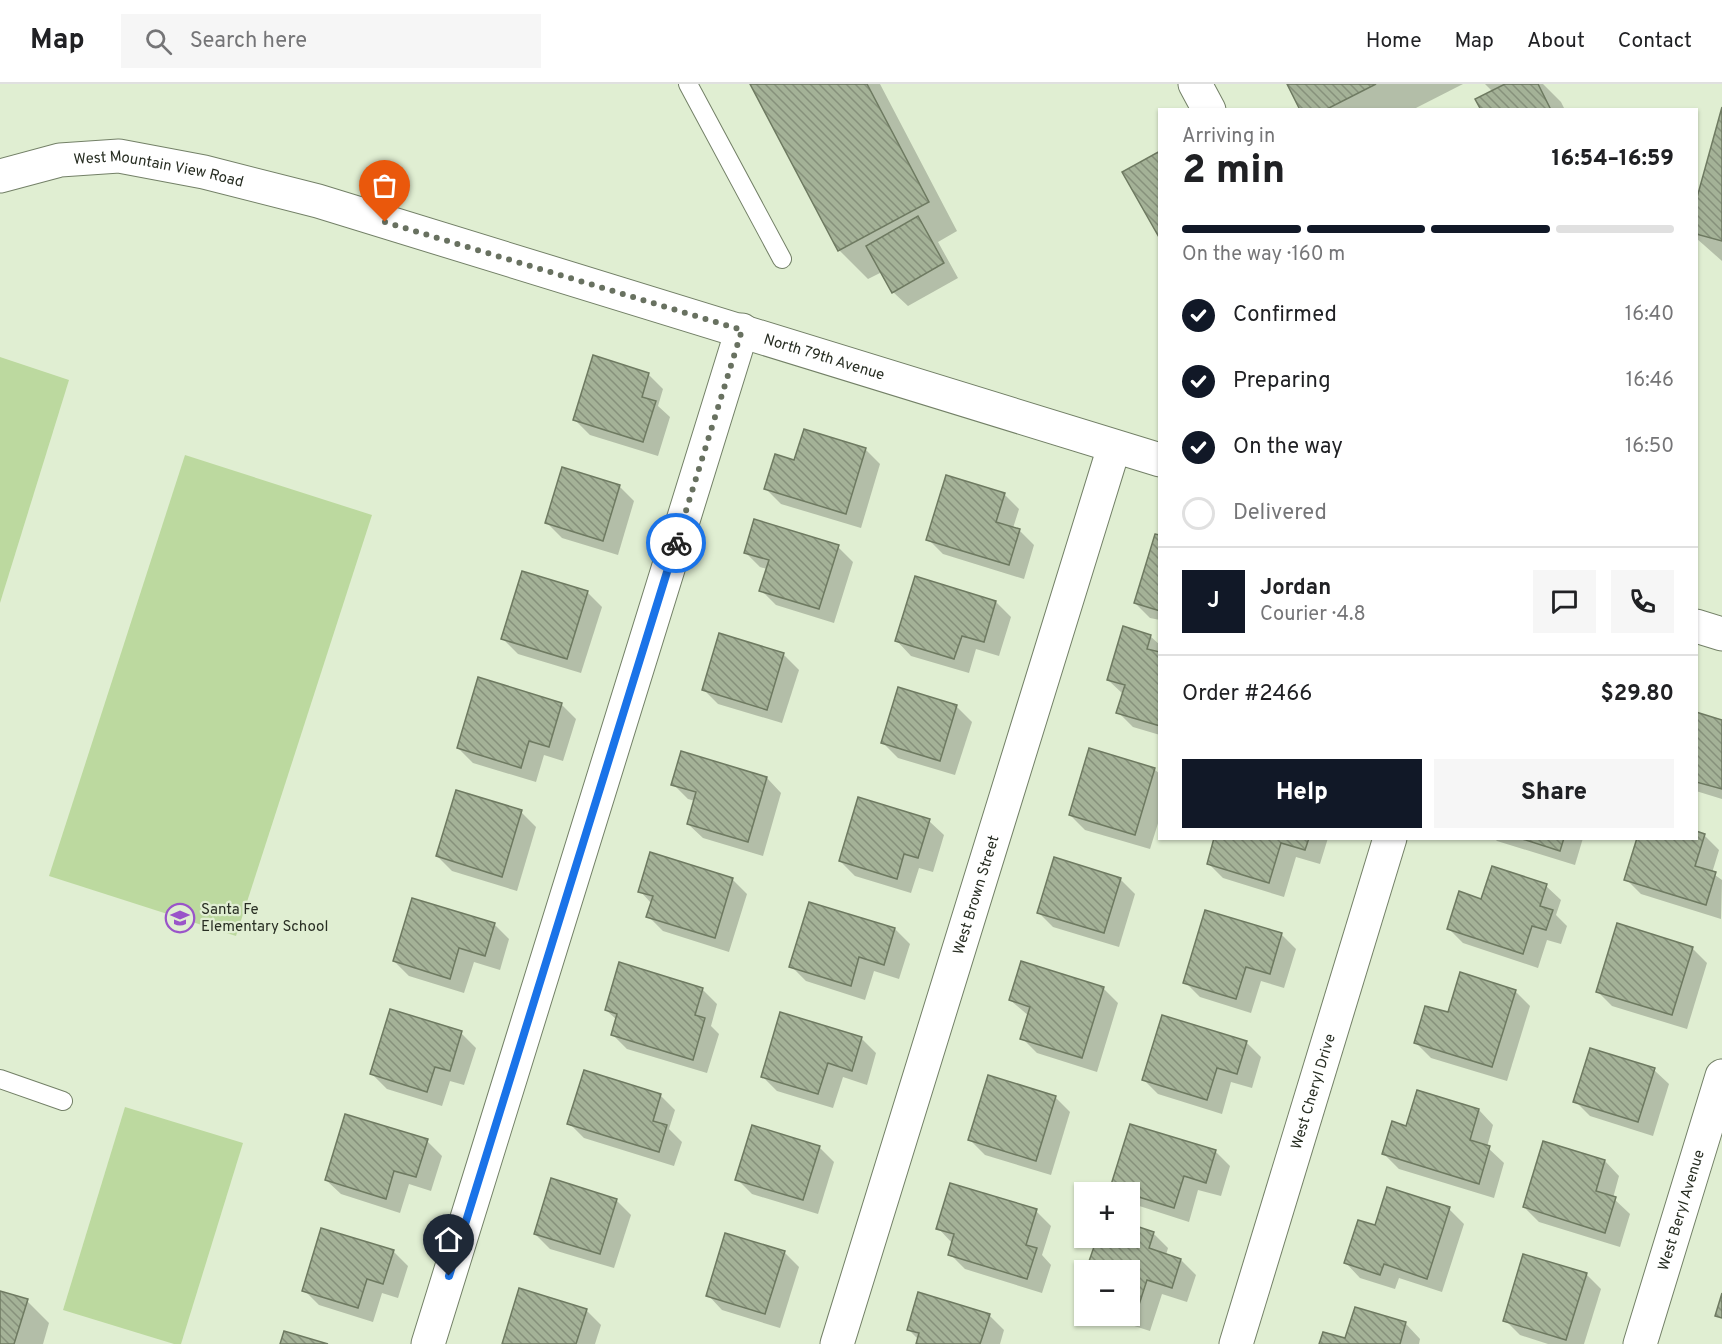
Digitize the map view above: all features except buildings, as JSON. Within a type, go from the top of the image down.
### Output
[{"type":"street","points":[[1195,84],[1208,108]]},
{"type":"street","name":"West Mountain View Road","points":[[0,176],[60,160],[119,156],[204,172],[318,201]]},
{"type":"street","name":"North 79th Avenue","points":[[318,201],[1158,459]]},
{"type":"street","points":[[428,1344],[742,330]]},
{"type":"street","name":"West Brown Street","points":[[837,1344],[1114,447]]},
{"type":"street","points":[[1698,627],[1722,634]]},
{"type":"street","name":"West Cheryl Drive","points":[[1236,1344],[1389,840]]},
{"type":"street","name":"West Beryl Avenue","points":[[1640,1344],[1722,1076]]},
{"type":"lane","points":[[688,84],[782,260]]},
{"type":"lane","points":[[0,1079],[63,1101]]},
{"type":"green space","points":[[0,357],[69,380],[0,603]]},
{"type":"green space","points":[[185,455],[372,515],[236,936],[49,876]]},
{"type":"green space","points":[[125,1107],[243,1143],[181,1344],[174,1344],[63,1310]]},
{"type":"way so far","points":[[385,222],[742,330],[676,543]]},
{"type":"place","name":"Santa Fe Elementary School","points":[[180,918]]},
{"type":"route","points":[[449,1276],[676,543]]}]
